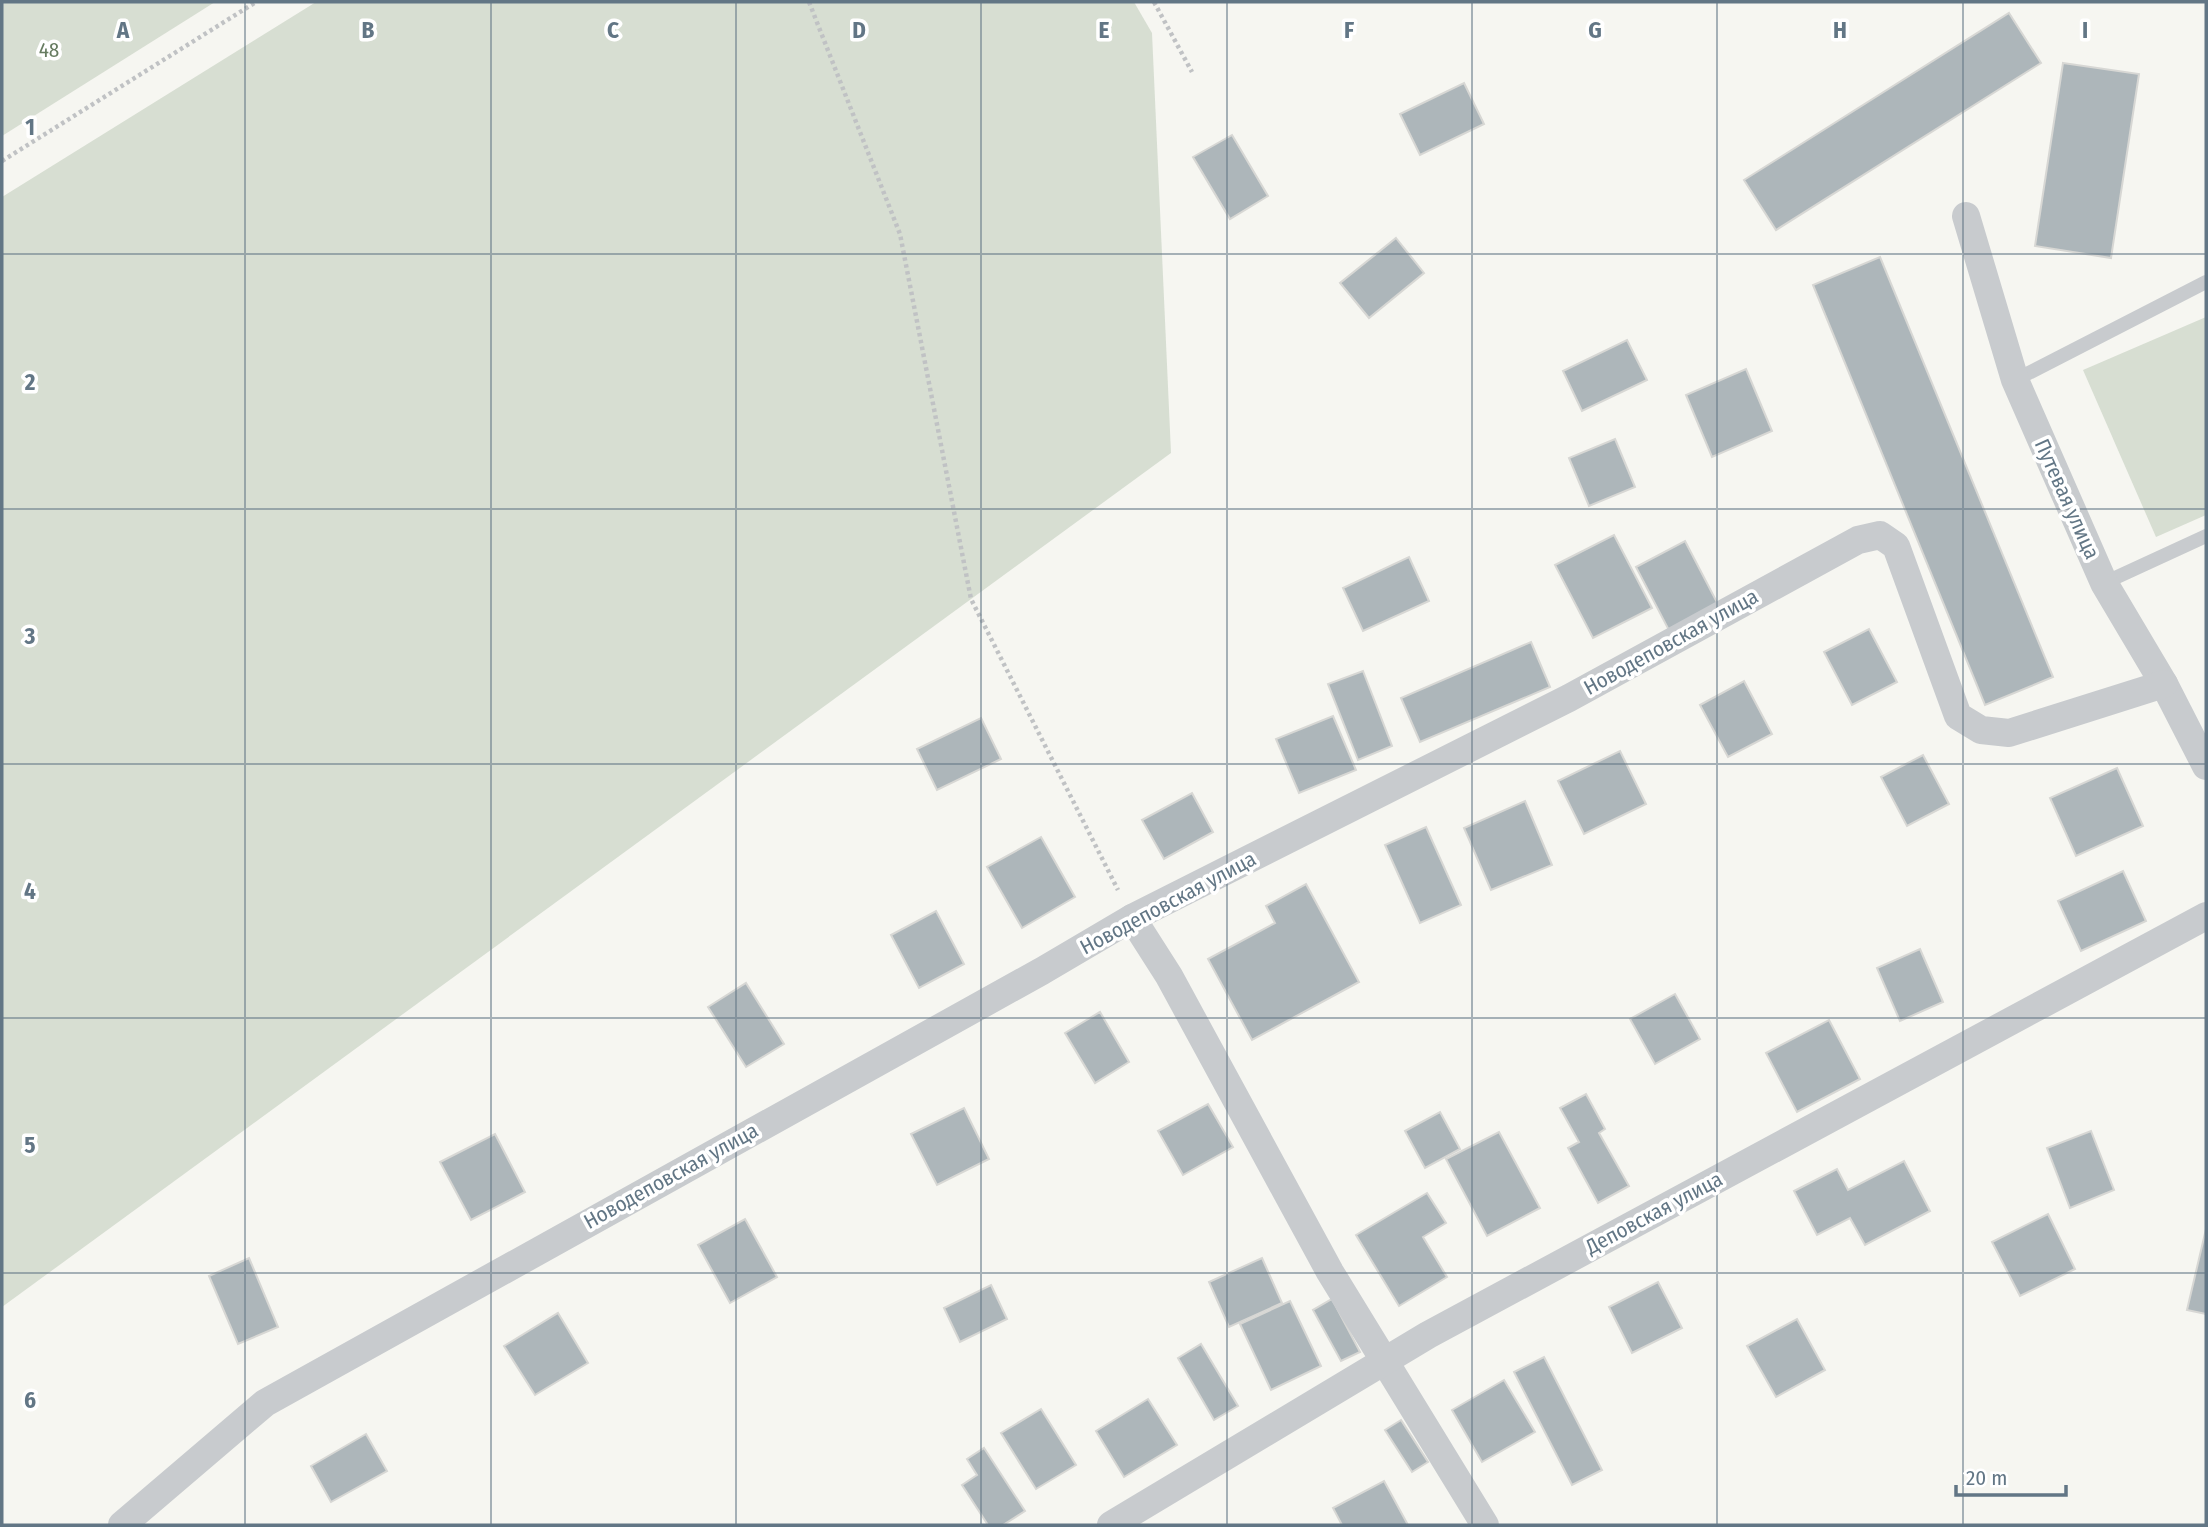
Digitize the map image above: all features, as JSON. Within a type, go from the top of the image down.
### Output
[{"type":"street","name":"Путевая улица","points":[[1966,216],[2015,380],[2104,583],[2164,684],[2206,766]]},
{"type":"street","name":"Новодеповская улица","points":[[122,1525],[265,1403],[1030,978],[1132,918],[1569,698],[1869,536],[1881,535],[1896,546],[1958,716],[1981,730],[2009,733],[2164,684]]},
{"type":"street","name":"Деповская улица","points":[[1111,1525],[1428,1335],[2206,916]]},
{"type":"street","points":[[1132,918],[1169,976],[1330,1272],[1485,1525]]},
{"type":"lane","points":[[2015,380],[2206,282]]},
{"type":"lane","points":[[2104,583],[2206,537]]},
{"type":"path","points":[[2,160],[256,2]]},
{"type":"path","points":[[809,2],[900,234],[971,599],[1132,918]]},
{"type":"path","points":[[1154,2],[1192,72]]},
{"type":"green space","name":"48","points":[[2,2],[215,2],[2,136]]},
{"type":"green space","points":[[316,2],[1134,2],[1152,33],[1171,453],[2,1307],[2,197]]},
{"type":"green space","points":[[2206,317],[2206,515],[2156,537],[2083,370]]},
{"type":"building","points":[[2009,13],[2041,63],[1776,230],[1744,180]]},
{"type":"building","points":[[2063,63],[2139,74],[2111,258],[2035,246]]},
{"type":"building","points":[[1464,83],[1484,124],[1420,155],[1400,114]]},
{"type":"building","points":[[1232,135],[1268,196],[1230,219],[1193,157]]},
{"type":"building","points":[[1396,238],[1424,273],[1369,318],[1340,283]]},
{"type":"building","points":[[1880,257],[2053,677],[1985,705],[1813,285]]},
{"type":"building","points":[[1627,340],[1647,380],[1582,411],[1563,371]]},
{"type":"building","points":[[1746,369],[1772,431],[1712,457],[1686,395]]},
{"type":"building","points":[[1615,439],[1635,487],[1589,506],[1569,458]]},
{"type":"building","points":[[1614,535],[1652,608],[1593,638],[1555,565]]},
{"type":"building","points":[[1685,541],[1722,612],[1673,638],[1636,567]]},
{"type":"building","points":[[1409,557],[1429,601],[1363,631],[1343,588]]},
{"type":"building","points":[[1869,629],[1897,682],[1852,705],[1824,652]]},
{"type":"building","points":[[1531,642],[1550,687],[1420,742],[1401,698]]},
{"type":"building","points":[[1363,671],[1392,746],[1358,760],[1328,684]]},
{"type":"building","points":[[1744,681],[1772,734],[1728,757],[1700,705]]},
{"type":"building","points":[[1333,716],[1356,770],[1299,793],[1276,739]]},
{"type":"building","points":[[981,718],[1001,759],[937,790],[917,749]]},
{"type":"building","points":[[1620,751],[1646,804],[1584,834],[1558,781]]},
{"type":"building","points":[[1923,755],[1949,804],[1907,826],[1881,777]]},
{"type":"building","points":[[2117,768],[2143,826],[2076,856],[2050,798]]},
{"type":"building","points":[[1192,793],[1213,832],[1164,859],[1142,820]]},
{"type":"building","points":[[1525,801],[1552,865],[1491,890],[1464,828]]},
{"type":"building","points":[[1426,827],[1461,905],[1420,923],[1385,845]]},
{"type":"building","points":[[1041,837],[1075,897],[1022,928],[987,867]]},
{"type":"building","points":[[2123,871],[2146,921],[2081,951],[2058,901]]},
{"type":"building","points":[[1306,884],[1359,982],[1252,1040],[1208,959],[1275,923],[1266,906]]},
{"type":"building","points":[[936,911],[964,964],[919,988],[891,935]]},
{"type":"building","points":[[1920,949],[1943,1002],[1900,1021],[1877,968]]},
{"type":"building","points":[[746,983],[784,1044],[746,1067],[708,1007]]},
{"type":"building","points":[[1675,994],[1700,1039],[1655,1064],[1630,1019]]},
{"type":"building","points":[[1100,1012],[1129,1062],[1095,1083],[1065,1033]]},
{"type":"building","points":[[1829,1020],[1860,1079],[1797,1112],[1766,1053]]},
{"type":"building","points":[[1586,1094],[1605,1129],[1599,1133],[1629,1186],[1598,1203],[1568,1148],[1579,1142],[1560,1108]]},
{"type":"building","points":[[1208,1104],[1233,1147],[1183,1175],[1158,1131]]},
{"type":"building","points":[[964,1108],[989,1159],[937,1185],[911,1134]]},
{"type":"building","points":[[1440,1112],[1460,1149],[1425,1168],[1405,1131]]},
{"type":"building","points":[[2091,1131],[2114,1190],[2070,1208],[2047,1148]]},
{"type":"building","points":[[1499,1132],[1540,1208],[1487,1236],[1446,1159]]},
{"type":"building","points":[[495,1134],[525,1192],[471,1220],[440,1162]]},
{"type":"building","points":[[1904,1161],[1930,1211],[1865,1245],[1850,1218],[1817,1235],[1794,1191],[1837,1169],[1848,1190]]},
{"type":"building","points":[[1427,1193],[1446,1223],[1423,1237],[1447,1277],[1399,1306],[1356,1235]]},
{"type":"building","points":[[2048,1214],[2075,1269],[2020,1296],[1992,1242]]},
{"type":"building","points":[[745,1219],[777,1277],[730,1303],[698,1245]]},
{"type":"building","points":[[2206,1229],[2206,1314],[2187,1310]]},
{"type":"building","points":[[249,1258],[278,1327],[238,1344],[209,1276]]},
{"type":"building","points":[[1262,1258],[1282,1303],[1229,1327],[1209,1282]]},
{"type":"building","points":[[1658,1282],[1682,1328],[1632,1353],[1609,1307]]},
{"type":"building","points":[[991,1285],[1007,1319],[960,1342],[944,1308]]},
{"type":"building","points":[[1332,1299],[1360,1352],[1341,1361],[1313,1310]]},
{"type":"building","points":[[1290,1301],[1321,1366],[1271,1390],[1240,1324]]},
{"type":"building","points":[[558,1313],[588,1363],[535,1395],[504,1346]]},
{"type":"building","points":[[1797,1319],[1825,1370],[1776,1397],[1747,1346]]},
{"type":"building","points":[[1201,1344],[1238,1406],[1214,1420],[1178,1358]]},
{"type":"building","points":[[1544,1357],[1602,1470],[1572,1485],[1514,1372]]},
{"type":"building","points":[[1504,1380],[1535,1432],[1482,1462],[1452,1410]]},
{"type":"building","points":[[1148,1399],[1177,1445],[1124,1477],[1096,1431]]},
{"type":"building","points":[[1041,1409],[1076,1465],[1036,1489],[1001,1433]]},
{"type":"building","points":[[1401,1420],[1428,1462],[1412,1472],[1385,1430]]},
{"type":"building","points":[[366,1434],[387,1471],[331,1502],[311,1466]]},
{"type":"building","points":[[984,1448],[1025,1511],[1003,1525],[988,1525],[962,1485],[977,1475],[967,1459]]},
{"type":"building","points":[[1384,1481],[1408,1525],[1342,1525],[1333,1508]]}]
